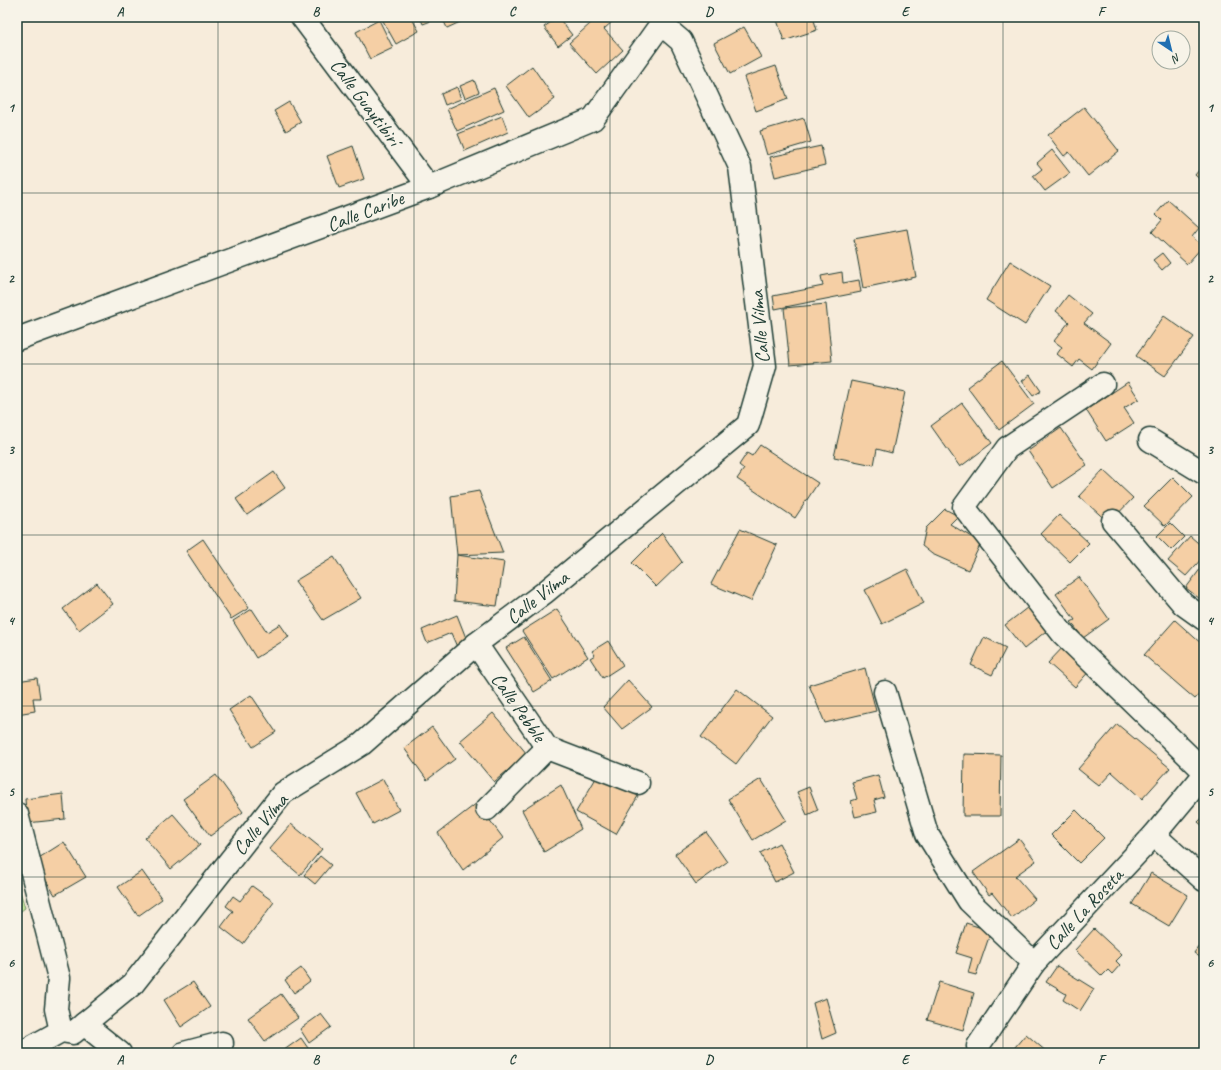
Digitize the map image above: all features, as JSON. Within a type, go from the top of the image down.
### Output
[{"type":"street","name":"Calle Guaytibirí","points":[[302,17],[429,187]]},
{"type":"street","name":"Calle Caribe","points":[[17,339],[429,187],[593,119],[663,20]]},
{"type":"street","name":"Calle Vilma","points":[[21,1053],[61,1032],[73,1033],[133,984],[283,792],[362,744],[476,644],[544,593],[748,425],[765,366],[740,167],[681,41],[663,20]]},
{"type":"street","points":[[1103,384],[1007,448],[964,507],[1063,634],[1204,771]]},
{"type":"street","points":[[1150,440],[1204,472]]},
{"type":"street","points":[[1113,521],[1183,604],[1204,619]]},
{"type":"street","name":"Calle Pebble","points":[[476,644],[547,748],[638,783]]},
{"type":"street","points":[[885,692],[927,834],[969,901],[1034,963]]},
{"type":"street","points":[[487,809],[547,748]]},
{"type":"street","name":"Calle La Roseta","points":[[979,1053],[978,1046],[1034,963],[1154,835],[1204,775]]},
{"type":"street","points":[[17,814],[59,978],[56,1009],[61,1032]]},
{"type":"street","points":[[1154,835],[1204,880]]},
{"type":"street","points":[[84,1024],[120,1053]]},
{"type":"street","points":[[184,1053],[222,1043]]},
{"type":"green space","points":[[17,881],[25,908],[17,914]]},
{"type":"building","points":[[386,17],[411,17],[419,31],[396,44],[382,19]]},
{"type":"building","points":[[420,17],[438,17],[439,18],[423,24]]},
{"type":"building","points":[[442,17],[471,17],[447,28]]},
{"type":"building","points":[[558,17],[572,35],[558,46],[544,27]]},
{"type":"building","points":[[587,17],[612,17],[614,20],[604,29],[623,50],[597,74],[569,43],[591,23]]},
{"type":"building","points":[[776,17],[813,17],[817,30],[784,41]]},
{"type":"building","points":[[379,20],[393,48],[370,59],[356,32]]},
{"type":"building","points":[[744,27],[761,57],[730,74],[714,43]]},
{"type":"building","points":[[532,66],[555,99],[529,118],[506,86]]},
{"type":"building","points":[[776,66],[788,99],[756,111],[744,77]]},
{"type":"building","points":[[474,80],[479,92],[465,98],[460,86]]},
{"type":"building","points":[[457,87],[461,99],[445,105],[441,94]]},
{"type":"building","points":[[494,88],[504,110],[457,131],[447,109]]},
{"type":"building","points":[[289,102],[301,122],[286,131],[274,111]]},
{"type":"building","points":[[1084,107],[1119,151],[1088,176],[1069,152],[1064,156],[1048,135]]},
{"type":"building","points":[[502,116],[508,132],[465,151],[458,134]]},
{"type":"building","points":[[804,118],[811,142],[767,155],[760,131]]},
{"type":"building","points":[[353,146],[364,179],[339,188],[327,156]]},
{"type":"building","points":[[821,146],[825,165],[775,177],[770,157]]},
{"type":"building","points":[[1052,150],[1070,173],[1045,191],[1033,176],[1042,169],[1037,163]]},
{"type":"building","points":[[1204,164],[1204,183],[1195,175]]},
{"type":"building","points":[[1168,200],[1199,228],[1192,237],[1203,246],[1187,264],[1152,232],[1162,220],[1156,214]]},
{"type":"building","points":[[907,229],[916,277],[863,288],[854,239]]},
{"type":"building","points":[[1162,253],[1170,263],[1162,270],[1153,260]]},
{"type":"building","points":[[1010,261],[1050,286],[1025,325],[986,300]]},
{"type":"building","points":[[842,272],[843,283],[859,280],[861,292],[775,309],[773,296],[823,286],[821,276]]},
{"type":"building","points":[[1068,295],[1092,314],[1084,323],[1111,343],[1092,369],[1079,359],[1073,367],[1057,354],[1062,347],[1054,341],[1069,322],[1056,311]]},
{"type":"building","points":[[826,304],[832,361],[790,365],[784,308]]},
{"type":"building","points":[[1164,316],[1194,337],[1165,376],[1136,356]]},
{"type":"building","points":[[1002,361],[1034,404],[999,430],[967,387]]},
{"type":"building","points":[[1030,375],[1041,391],[1033,396],[1022,381]]},
{"type":"building","points":[[851,381],[905,392],[892,453],[877,449],[874,465],[834,457]]},
{"type":"building","points":[[1128,382],[1139,399],[1124,408],[1134,423],[1106,441],[1086,410]]},
{"type":"building","points":[[962,403],[992,443],[960,467],[931,426]]},
{"type":"building","points":[[1061,428],[1087,465],[1053,488],[1028,451]]},
{"type":"building","points":[[760,445],[818,483],[795,518],[737,479],[744,469],[739,465],[747,453],[752,456]]},
{"type":"building","points":[[1103,470],[1133,498],[1109,523],[1079,496]]},
{"type":"building","points":[[274,472],[285,488],[247,515],[236,499]]},
{"type":"building","points":[[1173,477],[1193,497],[1165,526],[1144,506]]},
{"type":"building","points":[[479,491],[503,553],[457,555],[451,496]]},
{"type":"building","points":[[945,509],[958,516],[950,524],[981,543],[968,570],[932,554],[922,546],[926,528]]},
{"type":"building","points":[[1059,515],[1089,543],[1070,562],[1041,534]]},
{"type":"building","points":[[1170,523],[1184,537],[1171,550],[1157,536]]},
{"type":"building","points":[[740,529],[777,545],[751,601],[711,584]]},
{"type":"building","points":[[662,533],[682,562],[656,587],[632,563]]},
{"type":"building","points":[[1190,536],[1204,548],[1204,556],[1186,576],[1168,561]]},
{"type":"building","points":[[203,539],[249,608],[231,619],[186,551]]},
{"type":"building","points":[[457,555],[504,562],[497,606],[454,601]]},
{"type":"building","points":[[334,557],[361,598],[323,620],[295,581]]},
{"type":"building","points":[[1204,564],[1204,602],[1186,588]]},
{"type":"building","points":[[907,569],[924,603],[882,624],[865,590]]},
{"type":"building","points":[[1079,577],[1109,619],[1083,638],[1071,622],[1075,620],[1056,594]]},
{"type":"building","points":[[97,583],[113,604],[79,630],[63,609]]},
{"type":"building","points":[[1032,604],[1051,627],[1024,649],[1005,625]]},
{"type":"building","points":[[252,609],[267,632],[280,624],[289,637],[256,658],[233,621]]},
{"type":"building","points":[[557,609],[588,657],[553,679],[522,631]]},
{"type":"building","points":[[457,615],[468,643],[457,647],[451,633],[427,643],[422,630]]},
{"type":"building","points":[[1175,620],[1204,646],[1204,689],[1195,699],[1144,655]]},
{"type":"building","points":[[524,637],[552,681],[534,692],[506,648]]},
{"type":"building","points":[[984,637],[1006,648],[992,675],[971,665]]},
{"type":"building","points":[[608,641],[623,665],[603,678],[590,658],[595,655],[592,651]]},
{"type":"building","points":[[1066,644],[1092,668],[1075,687],[1048,663]]},
{"type":"building","points":[[865,668],[876,711],[825,723],[809,685]]},
{"type":"building","points":[[37,678],[40,698],[33,698],[35,711],[17,714],[17,681]]},
{"type":"building","points":[[628,680],[652,707],[622,729],[603,707]]},
{"type":"building","points":[[737,689],[772,716],[736,764],[701,737]]},
{"type":"building","points":[[251,695],[276,732],[253,747],[229,710]]},
{"type":"building","points":[[493,713],[527,754],[494,782],[460,741]]},
{"type":"building","points":[[1117,724],[1170,768],[1142,799],[1112,772],[1099,786],[1078,769]]},
{"type":"building","points":[[432,727],[455,759],[427,780],[404,748]]},
{"type":"building","points":[[964,754],[1001,755],[1000,816],[963,816]]},
{"type":"building","points":[[599,773],[638,796],[616,834],[576,812]]},
{"type":"building","points":[[216,775],[243,812],[210,836],[183,799]]},
{"type":"building","points":[[878,775],[884,797],[874,800],[877,812],[855,817],[851,801],[857,799],[852,782]]},
{"type":"building","points":[[383,779],[399,810],[373,824],[356,793]]},
{"type":"building","points":[[761,779],[786,820],[753,840],[728,799]]},
{"type":"building","points":[[561,785],[581,829],[544,852],[522,810]]},
{"type":"building","points":[[809,787],[818,810],[807,815],[797,792]]},
{"type":"building","points":[[63,794],[65,819],[27,823],[25,799]]},
{"type":"building","points":[[477,803],[503,838],[463,870],[438,833]]},
{"type":"building","points":[[1076,810],[1104,838],[1079,863],[1051,835]]},
{"type":"building","points":[[173,814],[200,845],[171,869],[145,838]]},
{"type":"building","points":[[1204,816],[1204,827],[1198,822]]},
{"type":"building","points":[[291,824],[322,849],[300,875],[269,849]]},
{"type":"building","points":[[706,832],[727,862],[696,884],[675,854]]},
{"type":"building","points":[[1019,839],[1036,861],[1015,876],[1035,899],[1012,918],[992,893],[989,895],[973,872]]},
{"type":"building","points":[[64,842],[86,877],[55,895],[34,861]]},
{"type":"building","points":[[779,843],[794,872],[775,882],[760,853]]},
{"type":"building","points":[[320,856],[331,865],[315,884],[304,875]]},
{"type":"building","points":[[142,871],[162,899],[138,916],[118,887]]},
{"type":"building","points":[[1151,873],[1188,895],[1169,926],[1132,904]]},
{"type":"building","points":[[252,886],[274,902],[243,944],[221,927],[233,911],[226,906],[233,896],[240,901]]},
{"type":"building","points":[[966,923],[991,931],[976,975],[968,973],[972,958],[956,953]]},
{"type":"building","points":[[1094,929],[1122,955],[1116,961],[1120,965],[1112,974],[1108,970],[1102,976],[1075,950]]},
{"type":"building","points":[[1204,939],[1204,960],[1194,953]]},
{"type":"building","points":[[1057,966],[1094,989],[1080,1011],[1063,1000],[1066,994],[1046,982]]},
{"type":"building","points":[[301,968],[310,981],[294,993],[285,980]]},
{"type":"building","points":[[193,982],[210,1007],[181,1027],[164,1000]]},
{"type":"building","points":[[939,982],[974,993],[963,1030],[927,1020]]},
{"type":"building","points":[[281,994],[298,1018],[265,1041],[248,1018]]},
{"type":"building","points":[[826,998],[836,1033],[822,1039],[813,1003]]},
{"type":"building","points":[[321,1014],[331,1027],[309,1043],[300,1029]]},
{"type":"building","points":[[1026,1034],[1048,1053],[1010,1053]]},
{"type":"building","points":[[301,1038],[310,1051],[307,1053],[280,1053]]}]
